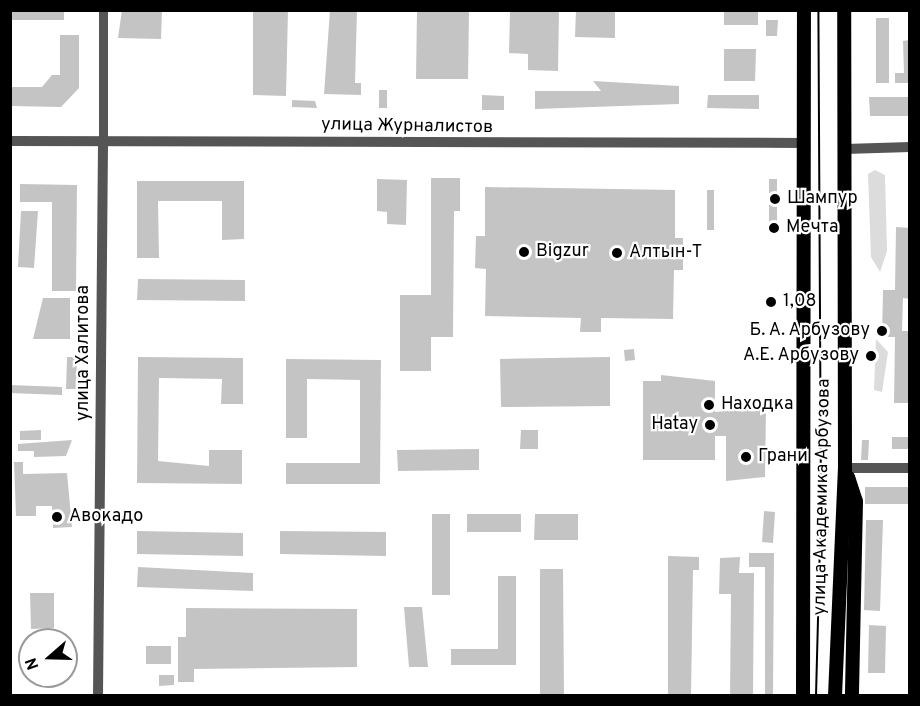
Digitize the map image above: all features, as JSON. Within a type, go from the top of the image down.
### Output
[{"type":"main road","name":"улица Академика Арбузова","points":[[803,696],[804,10]]},
{"type":"main road","name":"улица Академика Арбузова","points":[[835,696],[845,468],[844,10]]},
{"type":"main road","points":[[845,468],[856,501],[852,696]]},
{"type":"street","name":"улица Халитова","points":[[98,696],[103,10]]},
{"type":"street","name":"улица Журналистов","points":[[10,141],[803,143]]},
{"type":"street","points":[[845,149],[909,147]]},
{"type":"street","points":[[845,468],[909,468]]},
{"type":"shaded area","points":[[875,170],[885,175],[887,251],[880,272],[871,257],[868,174]]},
{"type":"shaded area","points":[[876,339],[888,352],[882,392],[874,390]]},
{"type":"building","points":[[10,10],[64,10],[64,20],[10,20]]},
{"type":"building","points":[[122,10],[162,10],[161,39],[118,38]]},
{"type":"building","points":[[253,10],[288,10],[286,96],[253,95]]},
{"type":"building","points":[[330,10],[357,10],[355,83],[361,83],[361,95],[324,94]]},
{"type":"building","points":[[417,10],[469,10],[468,79],[416,79]]},
{"type":"building","points":[[510,10],[559,10],[558,71],[528,70],[528,54],[509,53]]},
{"type":"building","points":[[576,10],[615,10],[615,38],[575,37]]},
{"type":"building","points":[[724,10],[758,10],[758,25],[724,25]]},
{"type":"building","points":[[876,18],[889,18],[889,83],[876,83]]},
{"type":"building","points":[[766,20],[778,20],[777,36],[766,36]]},
{"type":"building","points":[[60,35],[79,35],[79,88],[61,107],[10,106],[10,87],[42,87],[52,75],[60,75]]},
{"type":"building","points":[[909,40],[910,83],[895,83],[895,73],[904,73],[903,41]]},
{"type":"building","points":[[724,49],[756,49],[755,81],[724,81]]},
{"type":"building","points":[[593,81],[679,86],[679,104],[535,109],[535,91],[601,91]]},
{"type":"building","points":[[379,90],[387,90],[387,108],[379,108]]},
{"type":"building","points":[[482,95],[504,96],[504,110],[482,110]]},
{"type":"building","points":[[708,95],[759,95],[759,109],[707,108]]},
{"type":"building","points":[[869,97],[910,97],[910,116],[870,116]]},
{"type":"building","points":[[292,100],[315,101],[317,108],[292,107]]},
{"type":"building","points":[[431,178],[460,178],[460,211],[454,211],[453,337],[431,337],[431,371],[400,371],[400,295],[431,295]]},
{"type":"building","points":[[377,179],[407,180],[406,225],[387,224],[387,212],[377,211]]},
{"type":"building","points":[[769,179],[777,179],[777,231],[769,231]]},
{"type":"building","points":[[137,181],[244,181],[244,239],[222,240],[222,201],[158,201],[159,258],[137,258]]},
{"type":"building","points":[[20,184],[77,185],[76,291],[52,291],[52,202],[20,202]]},
{"type":"building","points":[[485,187],[675,190],[675,238],[683,238],[683,270],[674,270],[673,319],[601,318],[601,332],[580,332],[581,318],[485,316],[486,269],[475,268],[476,236],[485,236]]},
{"type":"building","points":[[707,190],[714,190],[714,230],[707,230]]},
{"type":"building","points":[[21,211],[38,211],[34,268],[18,267]]},
{"type":"building","points":[[896,227],[910,228],[910,299],[903,298],[902,331],[910,331],[910,403],[894,403],[895,337],[882,337],[883,290],[895,290]]},
{"type":"building","points":[[138,279],[245,280],[245,301],[137,300]]},
{"type":"building","points":[[43,298],[70,298],[70,339],[33,339]]},
{"type":"building","points":[[634,349],[635,360],[625,361],[624,350]]},
{"type":"building","points":[[67,357],[77,357],[76,389],[66,389]]},
{"type":"building","points":[[138,357],[243,358],[243,404],[221,404],[222,379],[159,378],[158,461],[209,466],[209,450],[242,450],[242,484],[137,483]]},
{"type":"building","points":[[610,357],[610,406],[501,407],[500,359]]},
{"type":"building","points":[[286,359],[381,360],[380,484],[286,484],[286,463],[360,463],[360,380],[307,379],[307,438],[286,438]]},
{"type":"building","points":[[661,375],[715,381],[715,412],[766,407],[765,477],[726,481],[726,436],[715,436],[715,460],[643,460],[643,381],[661,381]]},
{"type":"building","points":[[10,385],[62,387],[62,395],[10,393]]},
{"type":"building","points":[[41,430],[41,440],[20,440],[20,431]]},
{"type":"building","points":[[521,430],[538,430],[538,449],[520,449]]},
{"type":"building","points":[[892,437],[910,437],[910,449],[892,449]]},
{"type":"building","points":[[72,440],[66,456],[34,457],[34,451],[18,451],[18,444]]},
{"type":"building","points":[[862,440],[869,440],[868,460],[861,460]]},
{"type":"building","points":[[479,449],[479,470],[398,471],[397,450]]},
{"type":"building","points":[[14,462],[23,462],[23,474],[67,473],[72,527],[53,528],[52,506],[36,506],[36,516],[16,516]]},
{"type":"building","points":[[865,487],[910,487],[910,504],[865,504]]},
{"type":"building","points":[[764,511],[775,512],[773,543],[762,542]]},
{"type":"building","points":[[432,514],[450,514],[450,595],[432,595]]},
{"type":"building","points":[[467,514],[521,514],[521,532],[467,532]]},
{"type":"building","points":[[535,514],[578,514],[578,540],[534,540]]},
{"type":"building","points":[[866,520],[883,520],[880,611],[864,610]]},
{"type":"building","points":[[137,531],[243,533],[243,556],[137,554]]},
{"type":"building","points":[[280,531],[386,532],[386,556],[280,554]]},
{"type":"building","points":[[749,553],[774,553],[773,696],[765,696],[765,567],[749,567]]},
{"type":"building","points":[[668,556],[699,557],[699,570],[693,570],[691,696],[668,696]]},
{"type":"building","points":[[740,557],[739,573],[754,573],[753,696],[730,696],[731,594],[719,594],[720,558]]},
{"type":"building","points":[[138,567],[253,573],[253,591],[137,587]]},
{"type":"building","points":[[540,569],[563,569],[564,696],[540,696]]},
{"type":"building","points":[[498,576],[516,576],[516,665],[451,665],[451,649],[498,649]]},
{"type":"building","points":[[30,593],[54,593],[54,628],[31,628]]},
{"type":"building","points":[[404,607],[422,607],[428,667],[409,667]]},
{"type":"building","points":[[186,608],[357,609],[357,667],[194,669],[194,682],[178,682],[178,637],[186,637]]},
{"type":"building","points":[[869,625],[886,626],[885,673],[868,673]]},
{"type":"building","points":[[146,646],[171,646],[171,664],[146,664]]},
{"type":"building","points":[[159,675],[174,675],[174,685],[159,686]]},
{"type":"tram line","points":[[816,696],[821,508],[818,10]]},
{"type":"place","name":"Шампур","points":[[775,199]]},
{"type":"place","name":"Мечта","points":[[774,228]]},
{"type":"place","name":"Bigzur","points":[[524,252]]},
{"type":"place","name":"Алтын-Т","points":[[617,253]]},
{"type":"place","name":"1,08","points":[[771,302]]},
{"type":"place","name":"Б. А. Арбузову","points":[[882,331]]},
{"type":"place","name":"А.Е. Арбузову","points":[[871,356]]},
{"type":"place","name":"Находка","points":[[709,405]]},
{"type":"place","name":"Hatay","points":[[710,425]]},
{"type":"place","name":"Грани","points":[[746,457]]},
{"type":"place","name":"Авокадо","points":[[57,517]]}]
